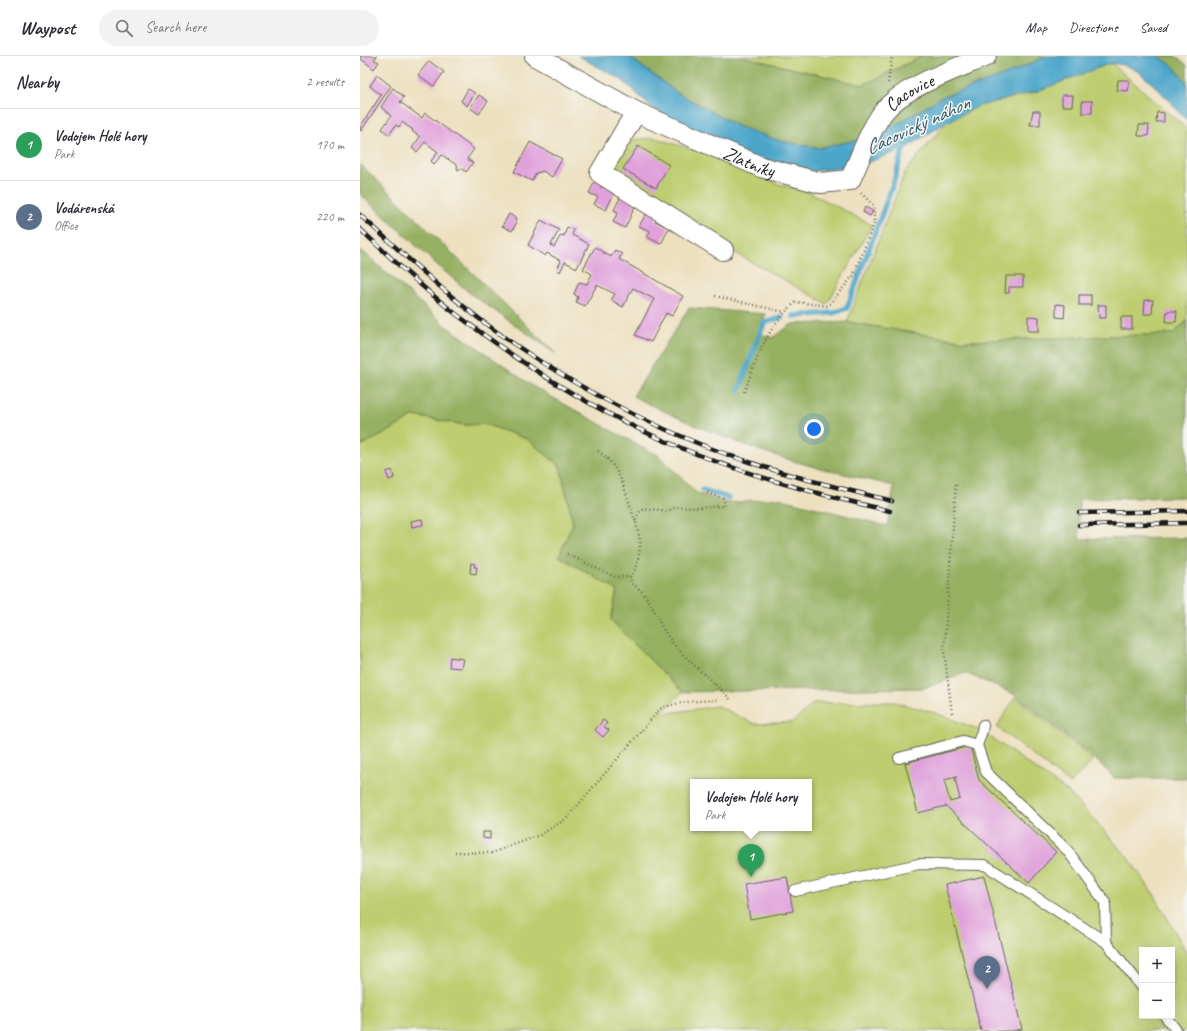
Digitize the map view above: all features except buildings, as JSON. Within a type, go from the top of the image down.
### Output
[{"type":"street","name":"Zlatníky","points":[[535,56],[636,112],[761,167],[821,183],[854,171]]},
{"type":"street","name":"Cacovice","points":[[854,171],[870,136],[884,111],[899,96],[986,56]]},
{"type":"street","points":[[636,112],[600,173],[723,250]]},
{"type":"lane","points":[[983,725],[977,745],[986,772],[1067,850],[1105,902],[1106,942]]},
{"type":"lane","points":[[899,758],[963,741],[977,745]]},
{"type":"lane","points":[[795,891],[919,864],[985,865],[1106,942],[1139,983]]},
{"type":"lane","points":[[1167,1019],[1177,1031]]},
{"type":"path","points":[[744,392],[768,333],[784,312],[796,302],[828,306],[853,276],[874,224],[874,206],[865,199],[854,171]]},
{"type":"path","points":[[715,296],[784,312]]},
{"type":"path","points":[[567,554],[615,577],[630,577],[635,572],[641,543],[624,484],[616,469],[606,456],[598,451]]},
{"type":"path","points":[[952,713],[944,651],[956,483]]},
{"type":"path","points":[[636,524],[639,512],[643,508],[667,511],[676,507],[698,508],[724,506],[725,504],[723,498],[707,493]]},
{"type":"path","points":[[630,577],[632,584],[642,590],[663,628],[677,646],[699,671],[716,684],[730,699]]},
{"type":"path","points":[[455,852],[492,853],[540,835],[566,819],[660,709],[671,705],[694,701],[719,700]]},
{"type":"green space","points":[[628,56],[739,56],[863,85],[923,56],[1047,56],[1003,76],[942,97],[899,123],[858,140],[819,148],[780,141],[737,126],[676,92]]},
{"type":"green space","points":[[739,56],[923,56],[863,85]]},
{"type":"green space","points":[[1158,56],[1176,56],[1187,65],[1187,83],[1172,65]]},
{"type":"green space","points":[[1111,63],[1187,129],[1187,321],[1173,334],[965,341],[847,322],[905,172],[947,122],[979,106],[1035,92]]},
{"type":"green space","points":[[655,138],[695,150],[781,185],[809,192],[872,225],[827,304],[741,256],[663,208],[613,170],[613,160],[626,140]]},
{"type":"green space","points":[[360,164],[555,353],[471,294],[360,194]]},
{"type":"green space","points":[[360,249],[446,326],[534,387],[658,455],[697,493],[728,503],[778,498],[887,526],[894,486],[811,466],[765,452],[720,436],[633,396],[689,308],[766,314],[758,333],[772,338],[792,324],[847,322],[965,341],[1173,334],[1187,321],[1187,497],[1079,499],[1079,539],[1187,538],[1187,778],[1114,778],[1097,761],[1014,694],[965,673],[924,688],[682,692],[611,620],[617,590],[559,556],[573,523],[560,466],[527,439],[485,424],[465,425],[414,416],[360,446]]},
{"type":"green space","points":[[414,416],[465,425],[485,424],[527,439],[560,466],[573,524],[559,556],[617,590],[611,620],[682,692],[661,714],[718,706],[755,724],[793,722],[814,703],[894,702],[936,713],[982,731],[1069,793],[1127,856],[1155,896],[1187,953],[1187,1031],[360,1031],[360,446]]},
{"type":"green space","points":[[1015,697],[1093,760],[1070,784],[997,727]]},
{"type":"water","name":"Cacovický náhon","points":[[578,56],[628,56],[676,92],[737,126],[780,141],[819,148],[858,140],[899,123],[942,97],[1003,76],[1047,56],[1158,56],[1172,65],[1187,83],[1187,120],[1158,89],[1139,72],[1127,66],[1111,63],[1035,92],[979,106],[947,122],[906,148],[864,164],[809,172],[768,165],[657,112],[622,80]]},
{"type":"waterway","name":"Cacovický náhon","points":[[793,316],[833,313],[847,308],[893,184],[905,143]]},
{"type":"waterway","points":[[739,390],[764,323],[782,317]]},
{"type":"waterway","points":[[703,490],[728,498]]},
{"type":"railway","points":[[360,215],[432,280],[488,326],[537,359],[598,396],[662,428],[728,455],[793,476],[892,501]]},
{"type":"railway","points":[[360,229],[431,294],[480,332],[557,384],[611,415],[665,441],[720,463],[832,497],[890,511]]},
{"type":"railway","points":[[1079,513],[1187,511]]},
{"type":"railway","points":[[1079,525],[1187,523]]},
{"type":"place","name":"Vodojem Holé hory","points":[[751,877]]},
{"type":"place","name":"Vodárenská","points":[[987,989]]}]
